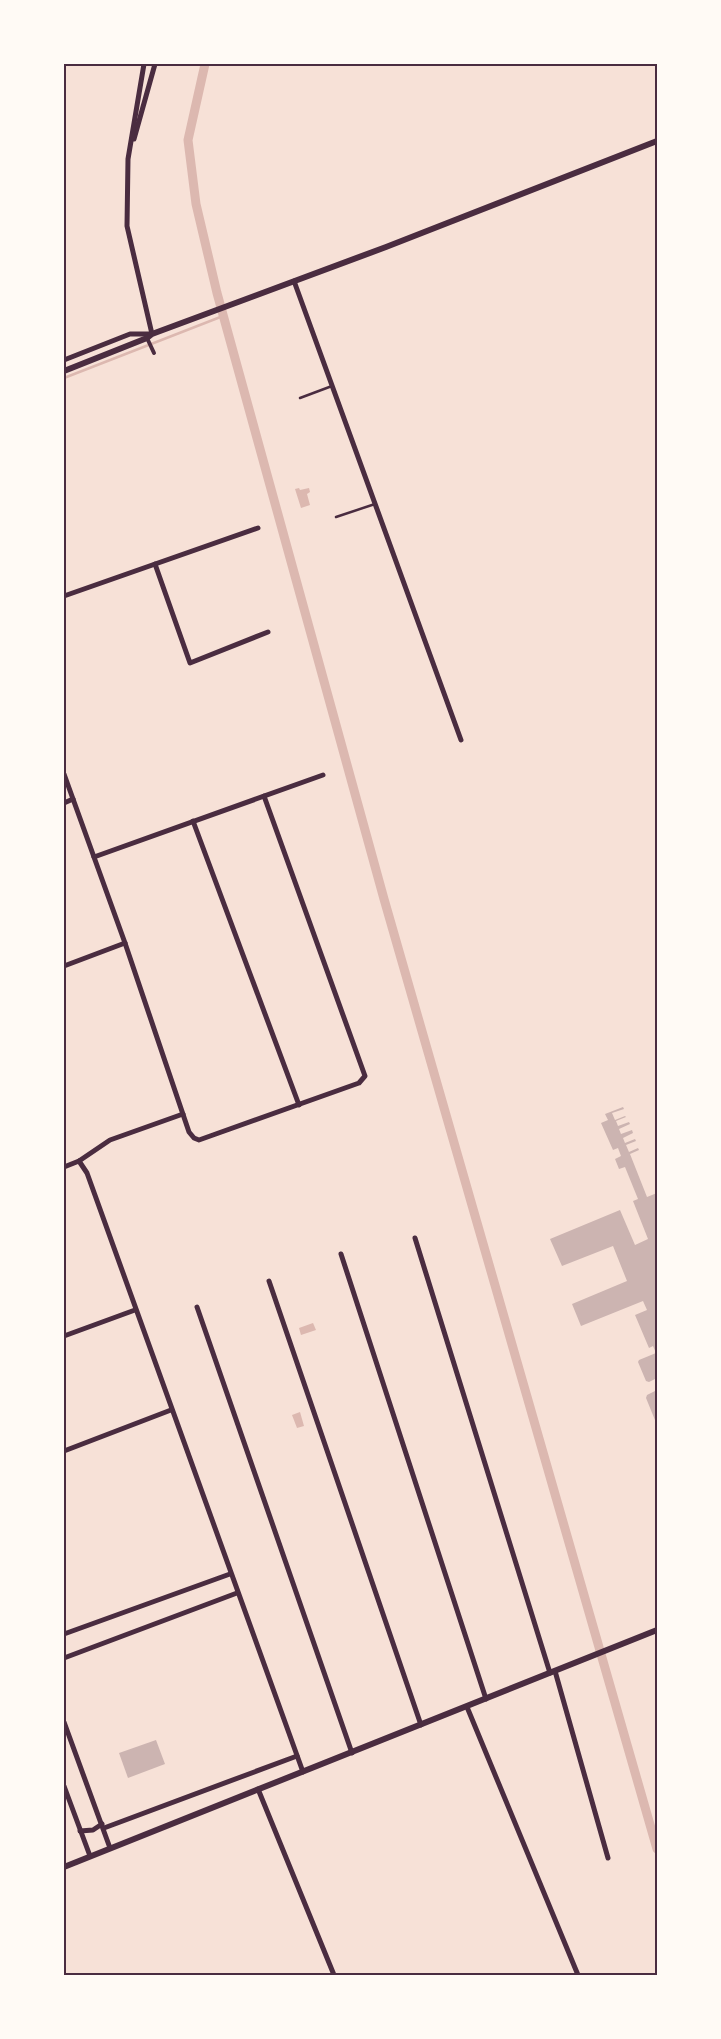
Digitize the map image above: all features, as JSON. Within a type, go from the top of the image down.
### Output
[{"type":"street","points":[[144,64],[128,159],[128,226],[153,352]]},
{"type":"street","points":[[128,159],[155,64]]},
{"type":"street","points":[[64,371],[657,141]]},
{"type":"street","points":[[294,281],[461,740]]},
{"type":"street","points":[[64,360],[130,334],[149,338]]},
{"type":"street","points":[[64,596],[258,528]]},
{"type":"street","points":[[155,564],[190,662],[268,632]]},
{"type":"street","points":[[64,774],[125,943],[190,1134],[196,1139],[202,1140],[359,1083],[365,1078],[365,1071],[264,796]]},
{"type":"street","points":[[94,857],[323,775]]},
{"type":"street","points":[[64,802],[73,799]]},
{"type":"street","points":[[193,821],[298,1105]]},
{"type":"street","points":[[64,966],[125,943]]},
{"type":"street","points":[[64,1167],[79,1161],[110,1140],[183,1114]]},
{"type":"street","points":[[79,1161],[87,1173],[302,1772]]},
{"type":"street","points":[[415,1238],[552,1672],[608,1858]]},
{"type":"street","points":[[341,1254],[486,1699]]},
{"type":"street","points":[[269,1281],[421,1725]]},
{"type":"street","points":[[197,1306],[352,1753]]},
{"type":"street","points":[[64,1336],[135,1310]]},
{"type":"street","points":[[64,1451],[171,1410]]},
{"type":"street","points":[[64,1634],[230,1574]]},
{"type":"street","points":[[64,1658],[237,1593]]},
{"type":"street","points":[[64,1867],[657,1630]]},
{"type":"street","points":[[467,1707],[578,1975]]},
{"type":"street","points":[[64,1722],[110,1848]]},
{"type":"street","points":[[80,1831],[93,1830],[296,1756]]},
{"type":"street","points":[[64,1786],[90,1856]]},
{"type":"street","points":[[258,1789],[334,1975]]},
{"type":"lane","points":[[300,398],[332,386]]},
{"type":"lane","points":[[336,517],[375,504]]},
{"type":"shaded area","points":[[299,488],[300,490],[309,488],[310,492],[307,494],[310,505],[301,508],[295,489]]},
{"type":"shaded area","points":[[313,1323],[316,1330],[301,1335],[299,1328]]},
{"type":"shaded area","points":[[300,1412],[304,1426],[297,1428],[292,1415]]},
{"type":"building","points":[[623,1107],[624,1109],[612,1113],[615,1120],[626,1117],[616,1121],[618,1126],[629,1122],[630,1124],[619,1129],[621,1134],[632,1130],[633,1133],[623,1138],[625,1143],[635,1139],[636,1141],[626,1145],[629,1152],[638,1148],[639,1150],[630,1154],[647,1197],[657,1193],[657,1378],[649,1382],[646,1381],[638,1362],[656,1353],[653,1346],[649,1348],[635,1315],[647,1310],[643,1301],[581,1326],[572,1304],[627,1281],[613,1246],[562,1266],[550,1239],[620,1210],[635,1245],[648,1239],[633,1201],[638,1199],[625,1167],[619,1169],[615,1159],[621,1156],[618,1148],[613,1150],[601,1123],[608,1120],[605,1114]]},
{"type":"building","points":[[657,1390],[657,1425],[646,1398],[647,1395]]},
{"type":"building","points":[[156,1740],[165,1764],[128,1778],[119,1753]]},
{"type":"waterway","points":[[205,64],[188,140],[196,204],[217,293],[384,899],[657,1849]]},
{"type":"waterway","points":[[64,378],[223,316]]}]
